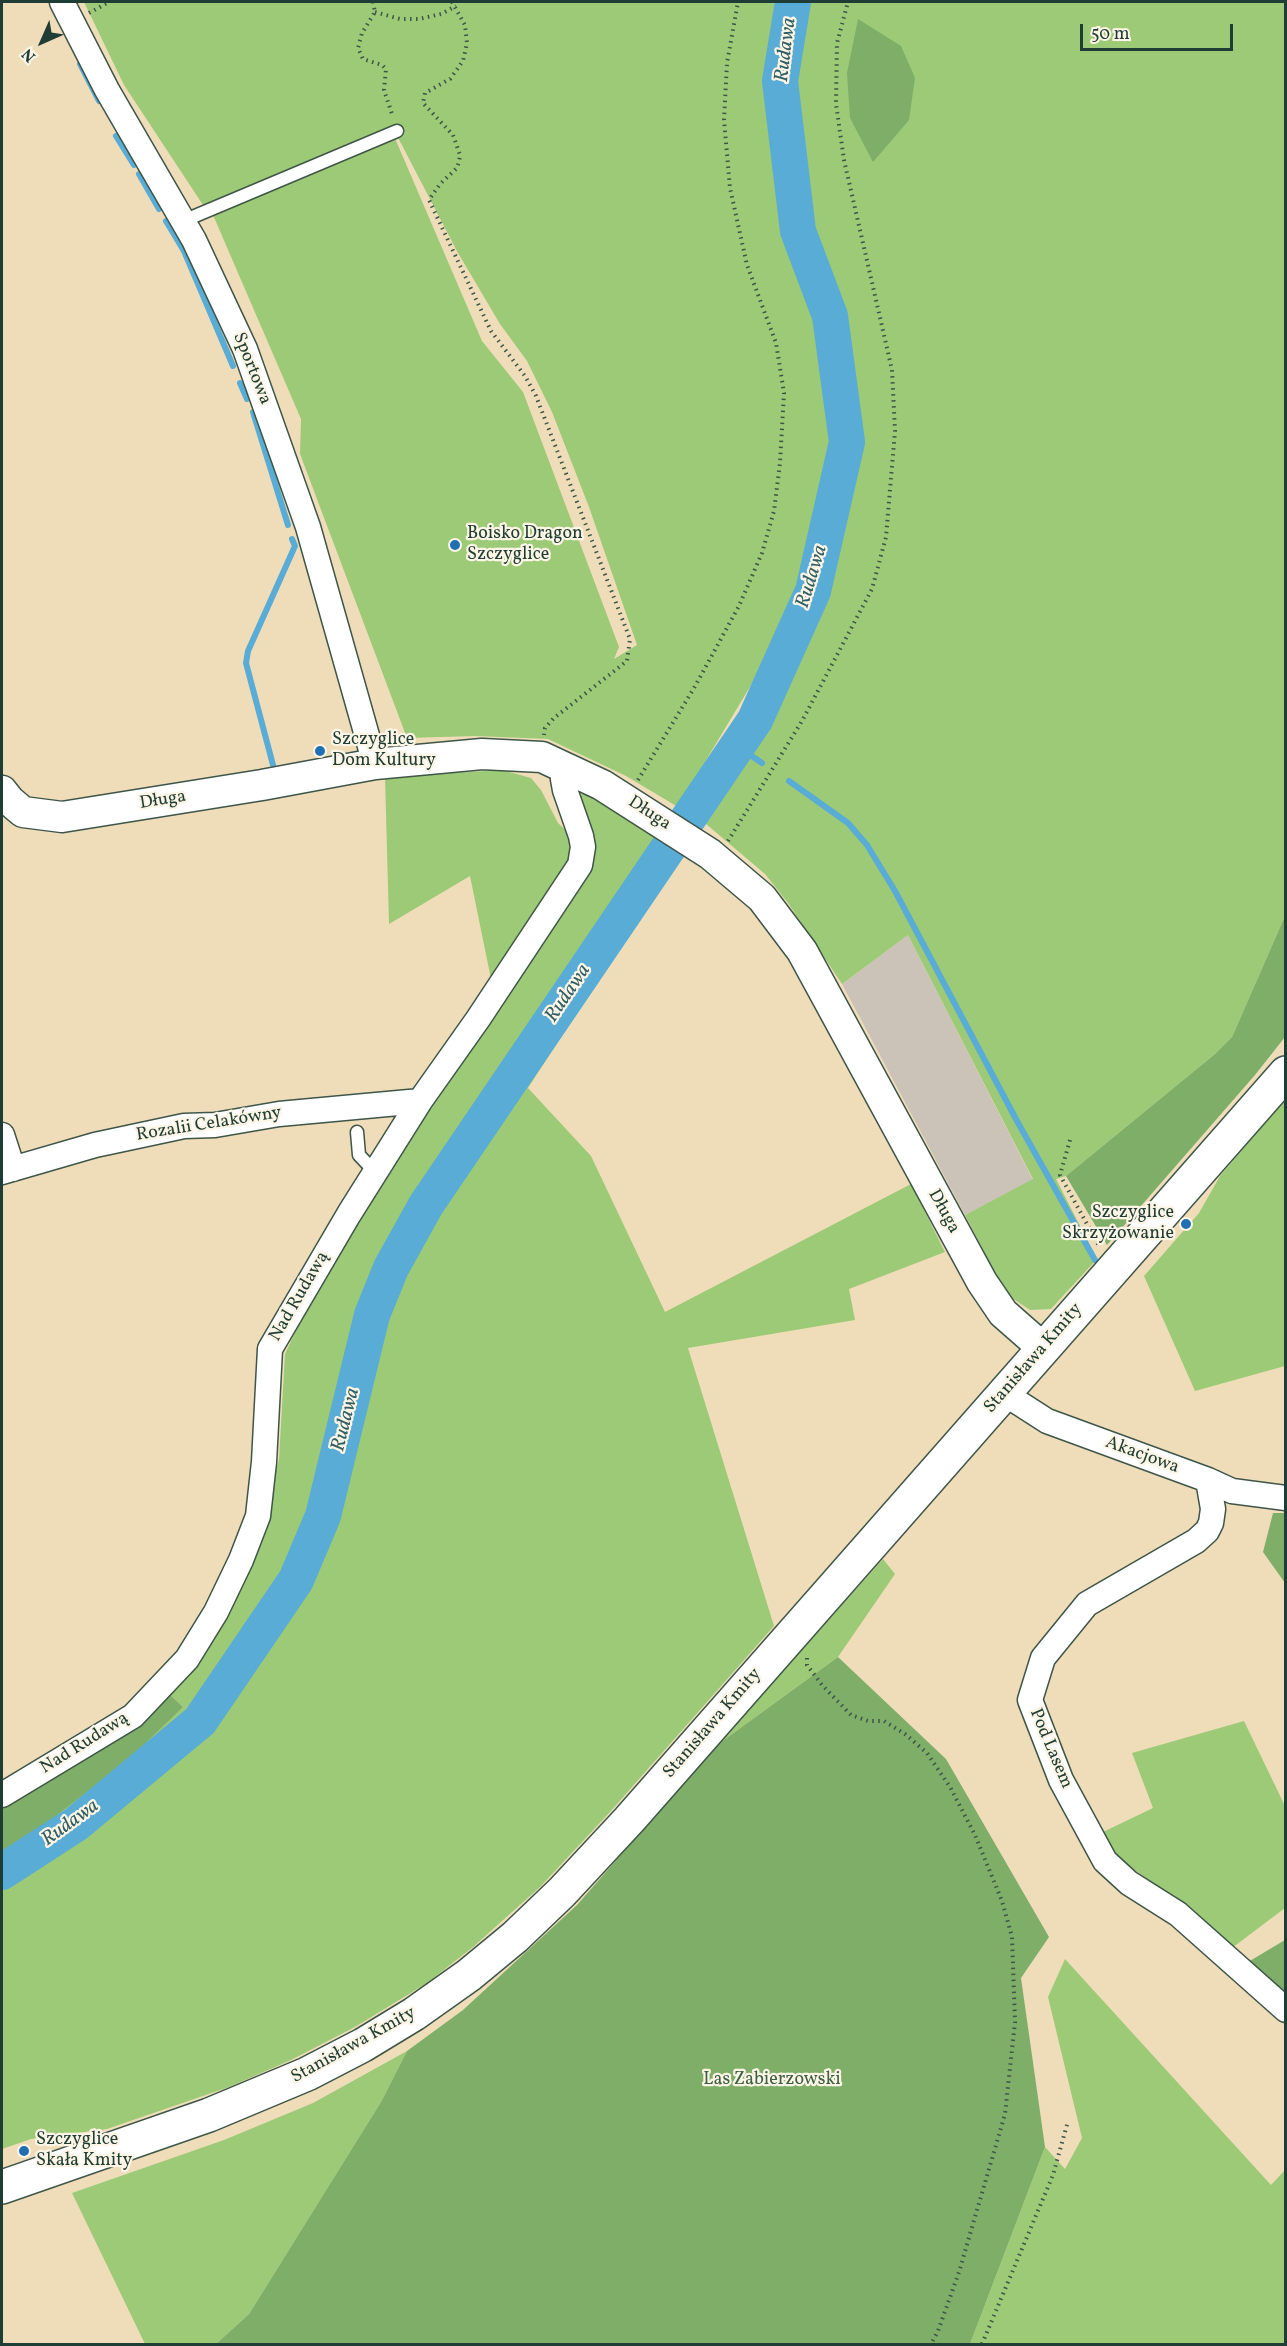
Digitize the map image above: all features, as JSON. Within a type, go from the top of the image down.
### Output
[{"type":"main road","name":"Stanisława Kmity","points":[[2,2187],[209,2115],[307,2074],[388,2030],[469,1975],[532,1922],[591,1861],[1286,1073]]},
{"type":"street","name":"Sportowa","points":[[63,2],[107,90],[183,221],[245,349],[308,527],[375,764]]},
{"type":"street","name":"Długa","points":[[2,791],[23,812],[62,817],[262,785],[375,764],[482,754],[553,761],[602,785],[639,799],[718,850],[762,898],[802,951],[982,1282],[1003,1313],[1044,1349]]},
{"type":"street","name":"Nad Rudawą","points":[[2,1794],[133,1716],[187,1659],[212,1619],[241,1560],[258,1516],[264,1462],[270,1348],[305,1286],[420,1101],[580,865],[582,836],[553,761]]},
{"type":"street","name":"Rozalii Celakówny","points":[[7,1170],[96,1145],[184,1126],[215,1125],[279,1114],[420,1101]]},
{"type":"street","points":[[2,1135],[7,1170]]},
{"type":"street","name":"Akacjowa","points":[[1005,1394],[1047,1421],[1232,1491],[1286,1498]]},
{"type":"street","name":"Pod Lasem","points":[[1208,1480],[1213,1509],[1207,1531],[1196,1541],[1087,1604],[1043,1658],[1030,1700],[1061,1780],[1104,1861],[1129,1883],[1178,1914],[1286,2010]]},
{"type":"lane","points":[[183,221],[397,131]]},
{"type":"lane","points":[[357,1132],[359,1155],[375,1172]]},
{"type":"path","points":[[373,2],[375,12],[362,33],[358,48],[363,59],[382,65],[386,69],[384,90],[397,131]]},
{"type":"path","points":[[452,2],[456,6],[467,33],[463,61],[450,79],[425,93],[423,104],[453,135],[460,155],[457,168],[440,184],[429,200],[491,331],[525,376],[536,396],[630,639],[627,661],[554,718],[545,728],[553,761]]},
{"type":"path","points":[[639,799],[694,688],[739,606],[762,553],[777,492],[784,393],[776,343],[747,265],[733,199],[724,120],[727,63],[738,2]]},
{"type":"path","points":[[718,850],[802,721],[872,589],[886,537],[895,431],[892,370],[844,160],[836,104],[837,43],[848,2]]},
{"type":"path","points":[[375,12],[400,19],[420,19],[441,14],[456,6]]},
{"type":"path","points":[[1070,1140],[1060,1175],[1113,1269]]},
{"type":"path","points":[[806,1649],[807,1665],[822,1685],[851,1715],[868,1721],[884,1721],[905,1734],[927,1753],[950,1787],[975,1835],[1002,1901],[1011,1937],[1015,2022],[1005,2115],[959,2272],[938,2331],[931,2344]]},
{"type":"path","points":[[982,2344],[1053,2175],[1068,2121]]},
{"type":"shaded area","points":[[908,935],[1033,1180],[965,1215],[842,984]]},
{"type":"green space","points":[[84,2],[777,2],[769,89],[774,176],[790,240],[817,314],[826,360],[833,462],[818,539],[797,602],[763,665],[678,807],[626,776],[548,739],[475,736],[407,738],[300,454],[301,419],[213,215],[394,136],[482,341],[523,392],[619,647],[614,659],[637,645],[589,507],[552,412],[527,361],[500,324],[458,253],[393,128],[203,205],[124,85]]},
{"type":"green space","points":[[802,2],[1285,2],[1285,916],[1232,1037],[1215,1054],[1066,1176],[1056,1179],[1097,1259],[1051,1309],[1030,1310],[1012,1298],[999,1281],[965,1215],[1033,1179],[908,935],[842,984],[788,903],[765,874],[699,818],[769,701],[821,600],[837,546],[854,448],[855,397],[847,350],[809,231],[796,170],[794,57]]},
{"type":"green space","points":[[858,19],[901,46],[915,78],[909,120],[873,162],[850,118],[847,73]]},
{"type":"green space","points":[[502,770],[531,778],[541,790],[558,823],[574,838],[576,850],[492,984],[470,876],[389,924],[385,777]]},
{"type":"green space","points":[[587,791],[652,830],[681,853],[528,1088],[591,1156],[665,1312],[911,1184],[945,1252],[849,1289],[855,1320],[688,1348],[774,1626],[610,1812],[540,1887],[473,1947],[427,1983],[355,2027],[291,2060],[229,2087],[107,2129],[31,2139],[2,2149],[2,1852],[17,1846],[183,1707],[169,1694],[262,1524],[279,1459],[285,1354],[314,1291],[372,1188],[583,874],[578,797]]},
{"type":"green space","points":[[1285,916],[1285,1037],[1255,1075],[1107,1245],[1066,1176],[1215,1054],[1232,1037]]},
{"type":"green space","points":[[1285,1099],[1285,1366],[1195,1391],[1144,1276],[1199,1213],[1220,1176]]},
{"type":"green space","points":[[1273,1513],[1285,1513],[1285,1583],[1263,1552]]},
{"type":"green space","points":[[883,1559],[895,1574],[838,1657],[717,1745]]},
{"type":"green space","name":"Las Zabierzowski","points":[[838,1657],[946,1759],[1049,1937],[1021,1978],[1045,2147],[970,2344],[216,2344],[249,2314],[381,2102],[407,2051],[463,2010],[577,1905],[717,1745]]},
{"type":"green space","points":[[169,1694],[183,1707],[128,1760],[17,1846],[2,1852],[2,1802]]},
{"type":"green space","points":[[1244,1721],[1285,1806],[1285,1908],[1228,1951],[1168,1894],[1117,1857],[1103,1832],[1153,1808],[1132,1753]]},
{"type":"green space","points":[[1285,1940],[1285,2001],[1243,1965]]},
{"type":"green space","points":[[1065,1959],[1271,2185],[1285,2170],[1285,2344],[970,2344],[1045,2147],[1065,2169],[1082,2138],[1048,1997]]},
{"type":"green space","points":[[407,2051],[381,2102],[249,2314],[216,2344],[145,2344],[72,2193],[224,2140],[313,2103]]},
{"type":"waterway","name":"Rudawa","points":[[2,1872],[76,1824],[200,1721],[296,1580],[323,1516],[372,1315],[391,1268],[426,1205],[755,720],[813,591],[847,442],[830,316],[798,231],[780,81],[793,2]]},
{"type":"waterway","points":[[80,64],[99,101]]},
{"type":"waterway","points":[[116,136],[134,165]]},
{"type":"waterway","points":[[139,174],[159,209]]},
{"type":"waterway","points":[[166,221],[184,251],[233,366]]},
{"type":"waterway","points":[[240,383],[247,399]]},
{"type":"waterway","points":[[253,412],[288,525]]},
{"type":"waterway","points":[[273,765],[246,663],[248,651],[295,546],[292,539]]},
{"type":"waterway","points":[[737,746],[762,763]]},
{"type":"waterway","points":[[789,781],[848,823],[867,845],[895,891],[1017,1121],[1095,1260]]},
{"type":"place","name":"Boisko Dragon Szczyglice","points":[[455,545]]},
{"type":"place","name":"Szczyglice Dom Kultury","points":[[320,751]]},
{"type":"place","name":"Szczyglice Skrzyżowanie","points":[[1186,1224]]},
{"type":"place","name":"Szczyglice Skała Kmity","points":[[24,2151]]}]
